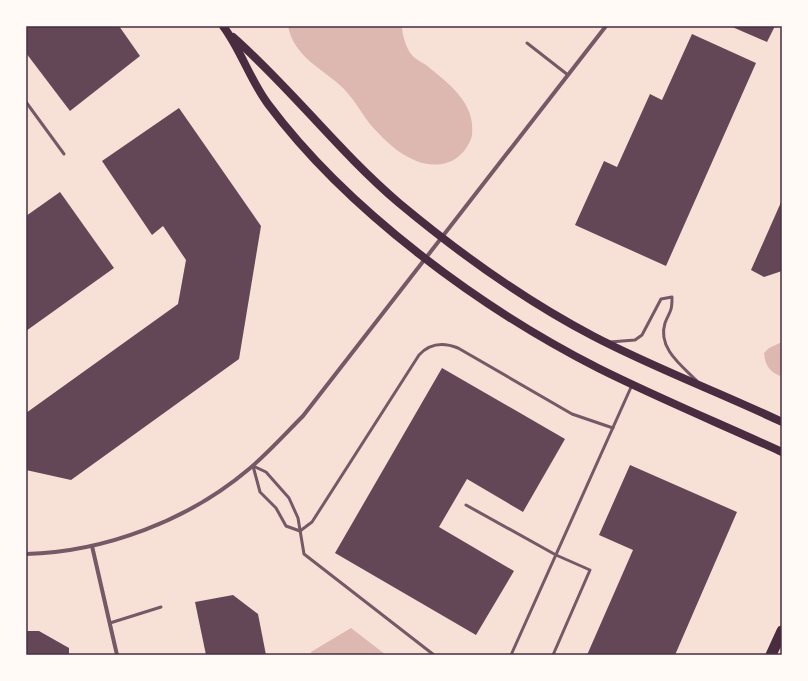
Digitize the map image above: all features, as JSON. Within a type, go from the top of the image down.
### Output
[{"type":"highway","points":[[771,655],[782,631]]},
{"type":"main road","points":[[223,26],[229,34],[251,77],[267,103],[295,137],[337,182],[425,258],[512,319],[565,350],[633,384],[782,452]]},
{"type":"main road","points":[[229,34],[259,60],[334,142],[367,175],[442,236],[529,299],[554,315],[606,342],[782,422]]},
{"type":"street","points":[[26,554],[64,551],[92,546],[155,526],[197,505],[253,466],[303,416],[606,26]]},
{"type":"street","points":[[92,546],[117,655]]},
{"type":"lane","points":[[528,43],[568,75]]},
{"type":"lane","points":[[26,102],[64,154]]},
{"type":"lane","points":[[606,342],[635,340],[642,335],[661,299],[672,297],[672,311],[665,324],[664,334],[668,351],[702,386]]},
{"type":"lane","points":[[300,531],[312,522],[419,355],[433,345],[444,344],[458,348],[572,414],[613,428]]},
{"type":"lane","points":[[511,655],[633,384]]},
{"type":"lane","points":[[253,466],[260,492],[276,508],[286,526],[300,531]]},
{"type":"lane","points":[[253,466],[266,472],[289,498],[294,506],[304,554],[434,655]]},
{"type":"lane","points":[[466,505],[556,555],[590,570],[553,655]]},
{"type":"lane","points":[[110,623],[161,608]]},
{"type":"shaded area","points":[[288,26],[402,26],[407,48],[411,54],[443,79],[459,95],[470,113],[472,135],[467,147],[461,155],[453,160],[437,164],[426,164],[415,161],[395,149],[370,124],[343,88],[310,61],[296,46],[291,37]]},
{"type":"shaded area","points":[[782,342],[782,377],[774,373],[769,368],[764,353],[769,348]]},
{"type":"shaded area","points":[[351,628],[386,655],[312,655],[311,652]]},
{"type":"building","points":[[26,26],[119,26],[140,56],[70,111],[26,53]]},
{"type":"building","points":[[730,26],[775,26],[767,42]]},
{"type":"building","points":[[692,34],[756,63],[666,266],[575,225],[604,161],[617,167],[650,94],[662,100]]},
{"type":"building","points":[[179,108],[261,226],[239,359],[71,480],[26,470],[26,413],[178,304],[186,260],[163,226],[152,235],[102,161]]},
{"type":"building","points":[[60,192],[114,268],[26,331],[26,216]]},
{"type":"building","points":[[782,200],[782,271],[764,277],[751,270]]},
{"type":"building","points":[[442,368],[565,439],[523,512],[467,479],[439,527],[514,571],[476,635],[335,553]]},
{"type":"building","points":[[630,465],[737,512],[675,655],[587,655],[633,550],[599,535]]},
{"type":"building","points":[[233,595],[258,614],[266,655],[206,655],[195,602]]},
{"type":"building","points":[[26,631],[39,631],[69,648],[69,655],[26,655]]}]
